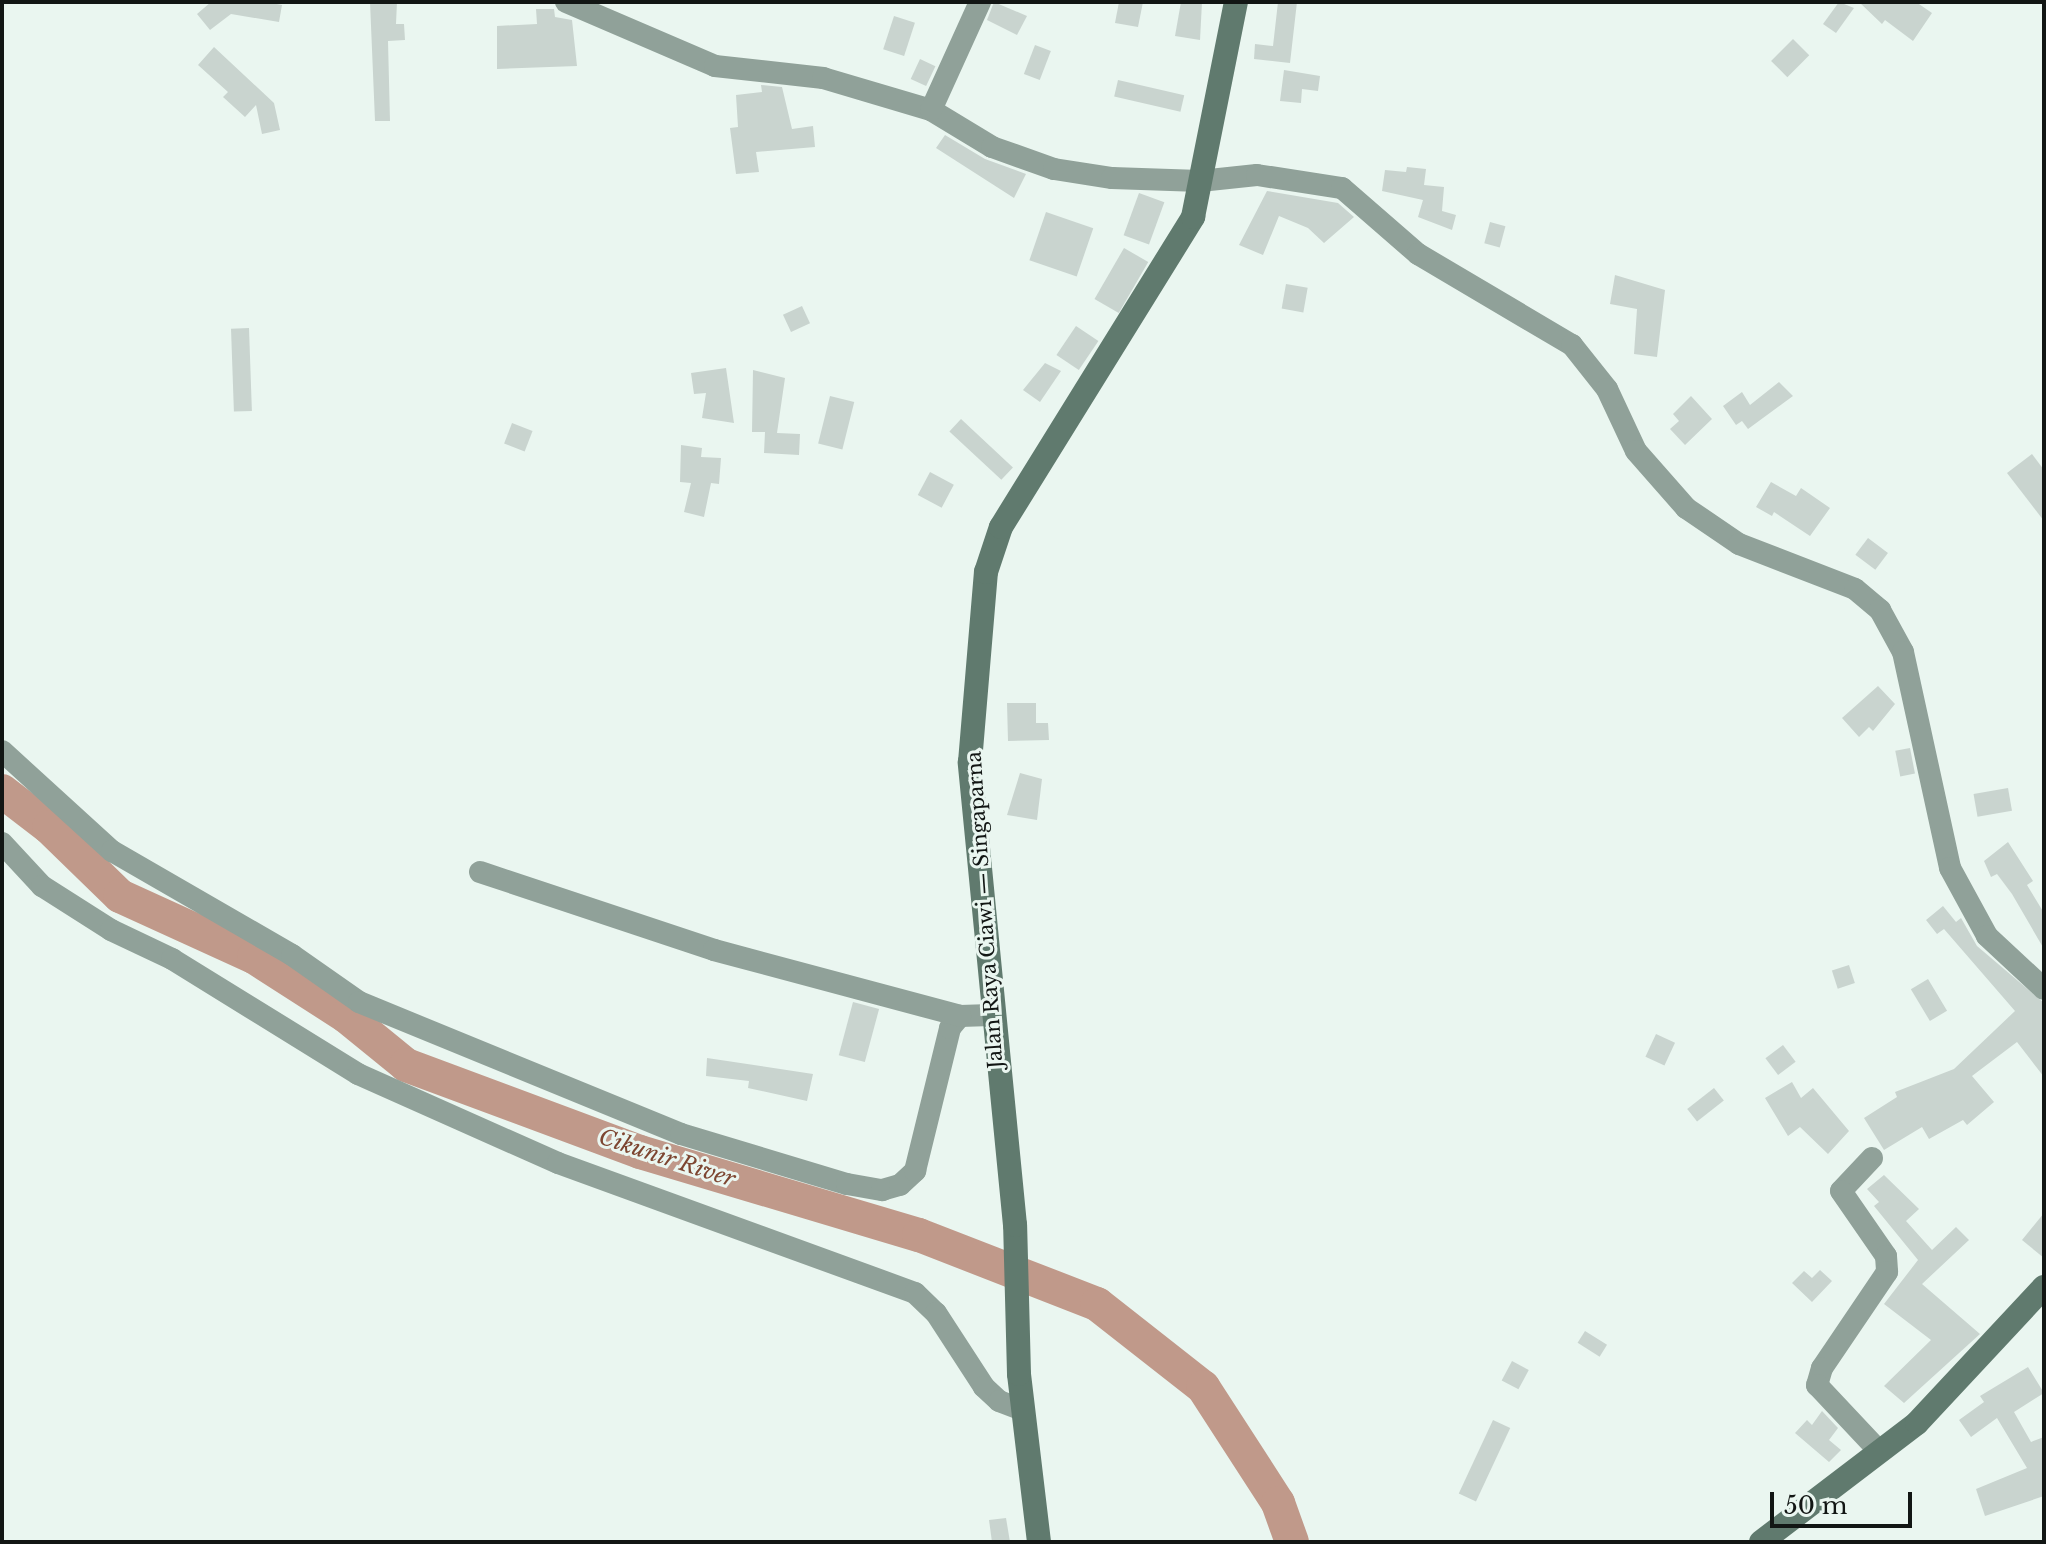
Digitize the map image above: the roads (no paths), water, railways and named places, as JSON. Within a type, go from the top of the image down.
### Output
[{"type":"main road","name":"Jalan Raya Ciawi — Singaparna","points":[[1039,1542],[1019,1374],[1015,1225],[991,1015],[970,762],[992,550],[1001,527],[1176,252],[1193,217],[1236,2]]},
{"type":"main road","points":[[1761,1542],[1917,1423],[2044,1287]]},
{"type":"street","points":[[566,2],[715,66],[823,78],[931,110],[992,147],[1054,169],[1112,178],[1200,181],[1257,175],[1342,188],[1418,254],[1572,345],[1607,389],[1636,451],[1686,508],[1739,544],[1855,589],[1880,610],[1903,652],[1950,868],[1987,936],[2044,989]]},
{"type":"street","points":[[931,110],[980,2]]},
{"type":"street","points":[[2,751],[112,851],[292,955],[359,1002],[681,1134],[833,1180],[882,1190],[900,1185],[915,1171],[941,1050],[960,1016]]},
{"type":"street","points":[[2,843],[42,886],[88,916],[172,959],[358,1074],[558,1163],[915,1293],[936,1313],[984,1387],[999,1401],[1023,1410]]},
{"type":"street","points":[[480,872],[714,950],[960,1016],[991,1015]]},
{"type":"street","points":[[1872,1158],[1841,1191],[1886,1256],[1887,1272],[1822,1368],[1817,1385],[1880,1452]]},
{"type":"waterway","name":"Cikunir River","points":[[2,791],[49,827],[120,896],[254,957],[346,1016],[406,1065],[640,1152],[919,1235],[1097,1304],[1203,1387],[1278,1503],[1292,1542]]}]
